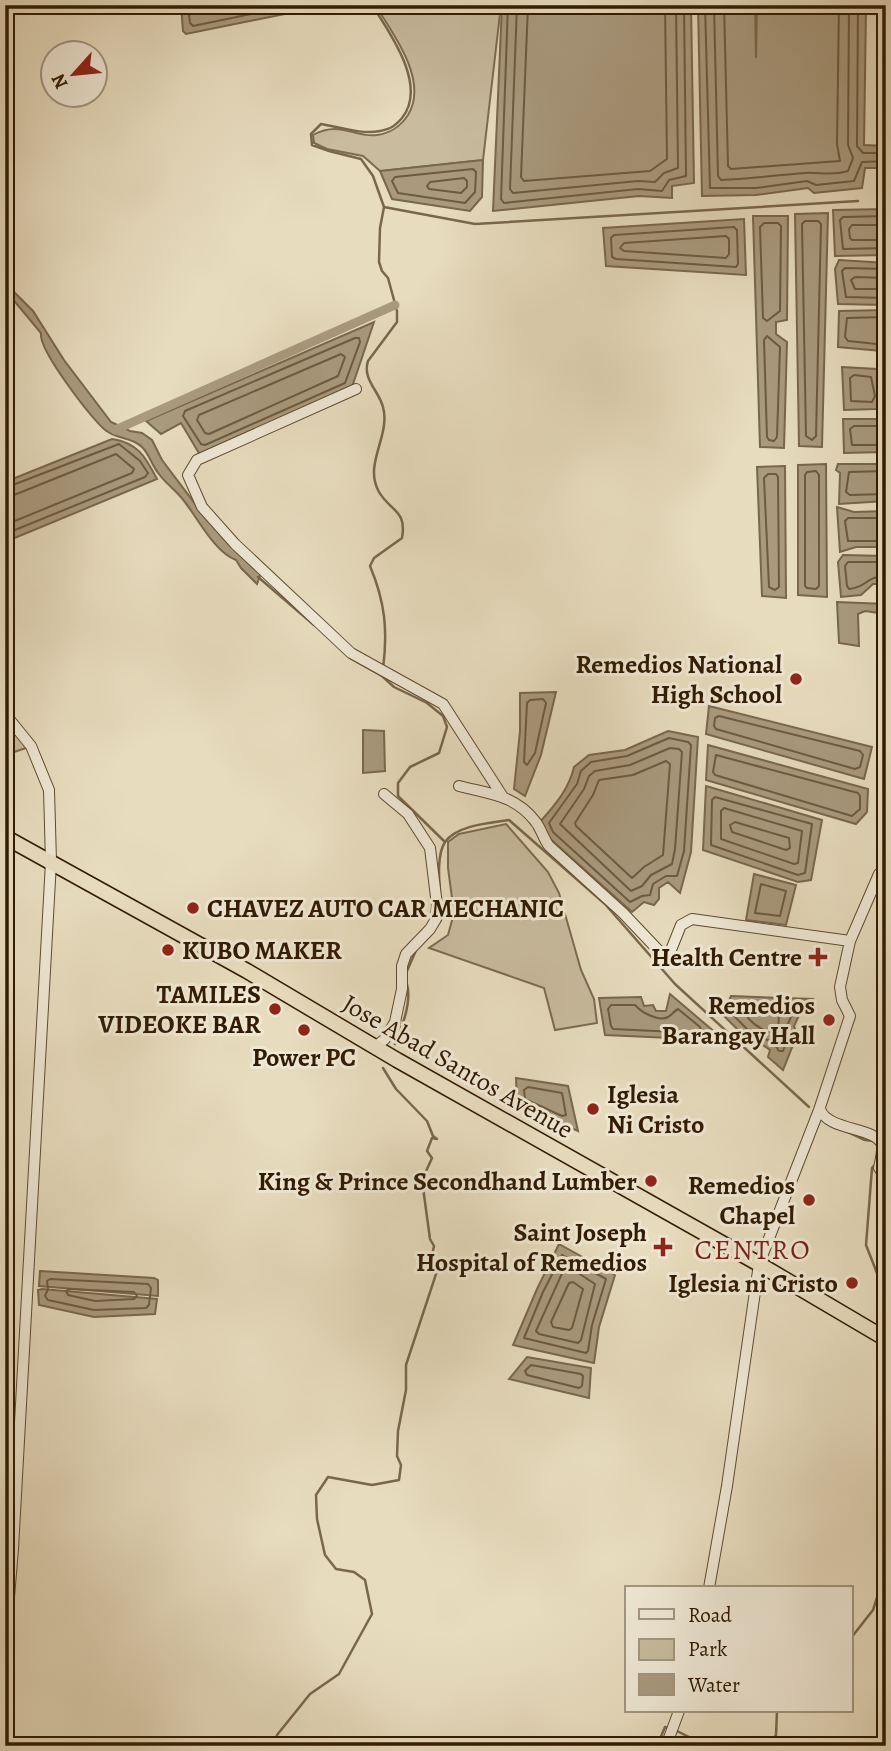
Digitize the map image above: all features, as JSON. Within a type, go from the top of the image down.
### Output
[{"type":"highway","name":"Jose Abad Santos Avenue","points":[[5,837],[247,971],[886,1339]]},
{"type":"street","points":[[356,388],[197,460],[188,475],[202,507],[235,544],[351,653],[443,704],[503,797]]},
{"type":"street","points":[[5,714],[31,746],[49,790],[51,862],[13,1549],[5,1645]]},
{"type":"street","points":[[459,786],[520,804],[537,824],[549,846],[624,914],[659,951],[669,956],[681,925],[692,919],[850,941]]},
{"type":"street","points":[[375,1047],[385,1039],[395,1022],[406,954],[436,919],[437,905],[430,848],[408,814],[384,794]]},
{"type":"street","points":[[709,1586],[727,1486],[759,1264],[820,1109],[850,1016],[839,992],[850,941],[879,874],[886,864]]},
{"type":"street","points":[[820,1109],[825,1118],[873,1136],[880,1142],[882,1149],[879,1168],[886,1177]]},
{"type":"street","points":[[668,1742],[680,1712]]},
{"type":"street","points":[[5,1732],[7,1746]]},
{"type":"green space","points":[[375,5],[501,5],[483,160],[380,171],[363,156],[327,149],[314,143],[313,135],[331,129],[369,135],[387,133],[408,115],[413,102],[412,73],[399,43]]},
{"type":"green space","points":[[5,719],[29,747],[5,755]]},
{"type":"green space","points":[[506,824],[548,872],[559,893],[581,970],[594,999],[597,1023],[555,1030],[544,988],[429,948],[448,935],[454,913],[448,868],[448,842],[459,834]]},
{"type":"water","points":[[181,5],[329,5],[186,34],[183,31]]},
{"type":"water","points":[[502,5],[691,5],[694,183],[672,186],[672,198],[639,196],[493,211]]},
{"type":"water","points":[[698,5],[755,5],[756,58],[757,5],[838,5],[866,9],[864,145],[886,146],[886,168],[865,168],[862,188],[814,193],[808,188],[756,195],[702,196]]},
{"type":"water","points":[[483,160],[482,197],[470,211],[392,199],[380,171]]},
{"type":"water","points":[[886,209],[886,255],[835,256],[833,210]]},
{"type":"water","points":[[828,213],[822,447],[799,446],[795,214]]},
{"type":"water","points":[[753,216],[788,216],[787,320],[776,322],[776,334],[787,342],[784,448],[760,447]]},
{"type":"water","points":[[744,219],[746,275],[606,266],[603,228]]},
{"type":"water","points":[[839,260],[886,263],[886,305],[838,304],[835,269]]},
{"type":"water","points":[[5,283],[33,311],[64,360],[111,422],[130,431],[142,433],[152,440],[162,460],[202,513],[261,573],[257,584],[236,560],[214,542],[181,497],[157,471],[142,447],[104,429],[88,411],[56,367],[42,341],[41,333],[5,290]]},
{"type":"water","points":[[886,310],[886,354],[882,351],[838,347],[839,311]]},
{"type":"water","points":[[374,322],[352,387],[200,455],[181,423],[161,434],[146,421]]},
{"type":"water","points":[[842,367],[877,369],[883,398],[876,409],[844,410]]},
{"type":"water","points":[[843,419],[883,419],[885,452],[844,453]]},
{"type":"water","points":[[112,439],[135,447],[157,479],[5,542],[5,482]]},
{"type":"water","points":[[826,464],[827,597],[798,595],[798,465]]},
{"type":"water","points":[[838,464],[886,464],[886,501],[839,504],[840,473],[836,470]]},
{"type":"water","points":[[785,466],[786,598],[762,596],[757,467]]},
{"type":"water","points":[[837,507],[854,512],[886,511],[886,547],[856,547],[840,552]]},
{"type":"water","points":[[843,555],[886,556],[886,584],[873,584],[861,595],[841,597],[838,562]]},
{"type":"water","points":[[837,602],[886,604],[886,614],[865,611],[858,614],[859,646],[839,643]]},
{"type":"water","points":[[556,692],[541,755],[525,796],[514,789],[520,731],[520,693]]},
{"type":"water","points":[[709,706],[872,747],[864,779],[706,734]]},
{"type":"water","points":[[363,730],[384,731],[385,771],[363,773]]},
{"type":"water","points":[[668,731],[698,737],[691,852],[680,893],[668,882],[659,888],[659,899],[654,905],[644,902],[632,912],[546,835],[540,822],[565,790],[574,767],[589,755],[625,750]]},
{"type":"water","points":[[708,745],[868,789],[867,812],[856,824],[706,780]]},
{"type":"water","points":[[706,786],[822,820],[811,880],[798,882],[703,850]]},
{"type":"water","points":[[754,874],[796,885],[786,925],[746,920]]},
{"type":"water","points":[[670,994],[730,1045],[693,1039],[605,1035],[599,998],[641,997],[644,1006],[653,1005],[656,1011],[666,1011]]},
{"type":"water","points":[[731,996],[813,999],[803,1007],[794,1026],[797,1035],[783,1070],[768,1057],[770,1050],[761,1044],[756,1048],[723,1015]]},
{"type":"water","points":[[516,1078],[568,1086],[578,1131],[517,1103]]},
{"type":"water","points":[[559,1244],[615,1275],[599,1327],[594,1363],[513,1345]]},
{"type":"water","points":[[40,1271],[154,1278],[158,1280],[158,1296],[39,1286]]},
{"type":"water","points":[[38,1290],[157,1299],[155,1314],[94,1317],[39,1305]]},
{"type":"water","points":[[527,1357],[591,1368],[589,1398],[509,1379]]},
{"type":"waterway","points":[[372,5],[404,60],[411,91],[409,105],[402,118],[387,129],[366,132],[321,124],[311,134],[312,145],[361,159],[373,176],[384,207],[379,262],[388,278],[397,311],[397,322],[368,361],[367,374],[381,401],[384,418],[384,429],[375,460],[375,481],[379,492],[400,516],[403,529],[402,538],[374,558],[370,566],[384,616],[383,669]]},
{"type":"waterway","points":[[384,207],[475,224],[858,201]]},
{"type":"waterway","points":[[115,430],[395,305]]},
{"type":"waterway","points":[[258,577],[314,625]]},
{"type":"waterway","points":[[350,658],[382,676],[394,687],[427,703],[443,716],[447,727],[439,753],[410,767],[398,783],[398,796],[445,842]]},
{"type":"waterway","points":[[440,892],[439,867],[442,847],[450,836],[474,826],[509,820],[605,904],[675,984],[809,1107]]},
{"type":"waterway","points":[[439,923],[442,918],[441,909]]},
{"type":"waterway","points":[[407,971],[417,948]]},
{"type":"waterway","points":[[395,1044],[407,1006],[407,984]]},
{"type":"waterway","points":[[274,1746],[277,1735],[310,1694],[339,1674],[372,1614],[365,1580],[354,1572],[336,1569],[325,1555],[317,1519],[316,1495],[328,1477],[372,1485],[399,1480],[401,1465],[397,1456],[398,1431],[406,1390],[406,1365],[438,1268],[432,1255],[434,1246],[430,1239],[422,1180],[432,1158],[427,1151],[432,1138],[437,1139],[427,1121],[396,1089],[383,1068]]},
{"type":"waterway","points":[[848,1132],[865,1140],[875,1141]]},
{"type":"waterway","points":[[876,1164],[872,1168],[866,1245],[884,1291],[886,1306]]},
{"type":"waterway","points":[[852,1637],[873,1610],[886,1570]]},
{"type":"waterway","points":[[769,1746],[776,1735],[777,1712]]},
{"type":"waterway","points":[[657,1746],[665,1727],[669,1728]]},
{"type":"waterway","points":[[675,1730],[707,1746]]},
{"type":"place","name":"Remedios National High School","points":[[796,679]]},
{"type":"place","name":"CHAVEZ AUTO CAR MECHANIC","points":[[193,908]]},
{"type":"place","name":"KUBO MAKER","points":[[168,950]]},
{"type":"place","name":"Health Centre","points":[[818,957]]},
{"type":"place","name":"TAMILES VIDEOKE BAR","points":[[275,1009]]},
{"type":"place","name":"Remedios Barangay Hall","points":[[829,1020]]},
{"type":"place","name":"Power PC","points":[[304,1030]]},
{"type":"place","name":"Iglesia Ni Cristo","points":[[593,1109]]},
{"type":"place","name":"King & Prince Secondhand Lumber","points":[[651,1181]]},
{"type":"place","name":"Remedios Chapel","points":[[809,1200]]},
{"type":"place","name":"Saint Joseph Hospital of Remedios","points":[[663,1247]]},
{"type":"place","name":"Iglesia ni Cristo","points":[[852,1283]]},
{"type":"district","name":"CENTRO","points":[[753,1249]]}]
